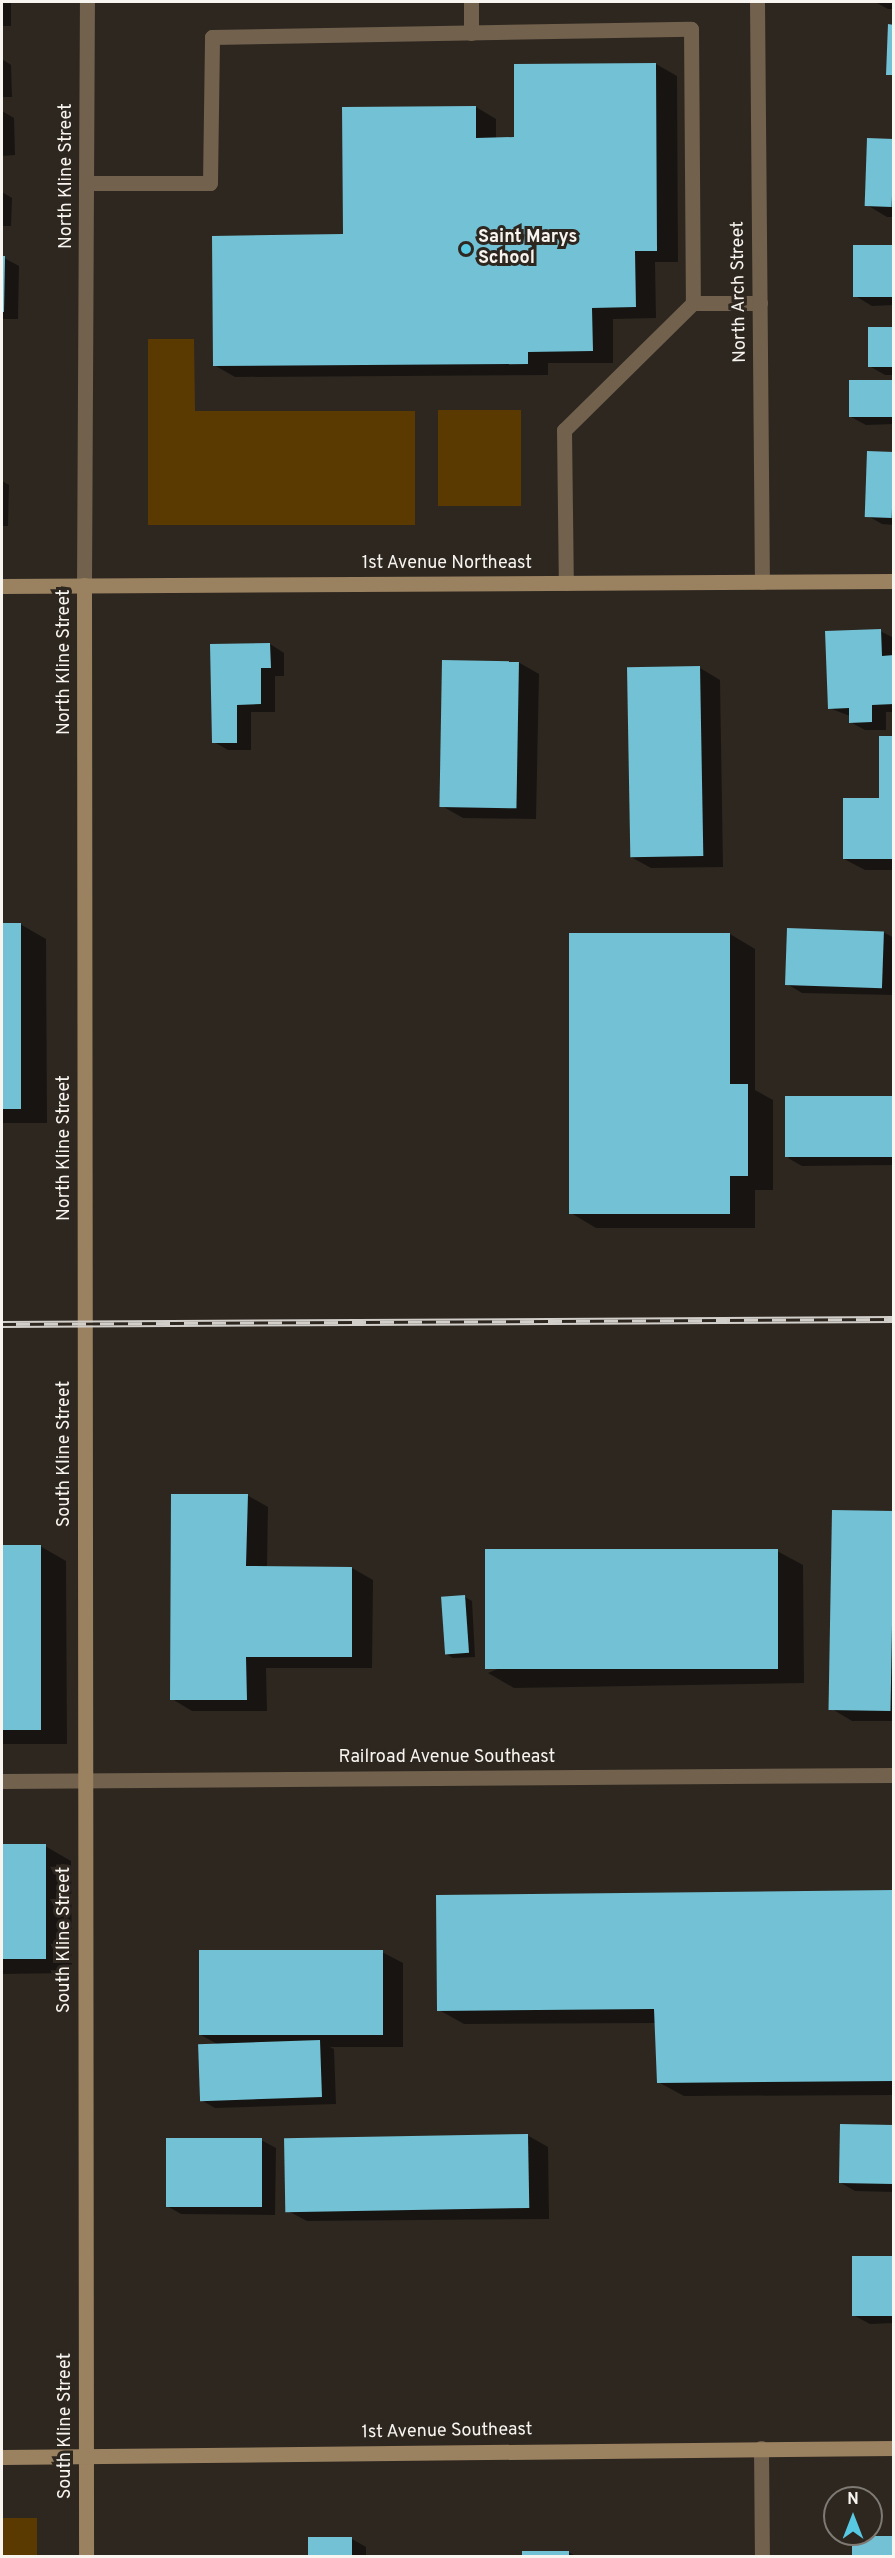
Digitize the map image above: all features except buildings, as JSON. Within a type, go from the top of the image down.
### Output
[{"type":"street","name":"North Kline Street","points":[[85,1323],[84,585],[87,2]]},
{"type":"street","points":[[471,2],[471,33]]},
{"type":"street","name":"North Arch Street","points":[[757,2],[762,582]]},
{"type":"street","points":[[86,183],[210,183],[212,37],[691,28],[693,303]]},
{"type":"street","points":[[566,583],[564,429],[693,303],[760,303]]},
{"type":"street","name":"1st Avenue Northeast","points":[[2,586],[894,581]]},
{"type":"street","name":"South Kline Street","points":[[85,1323],[86,2556]]},
{"type":"street","name":"Railroad Avenue Southeast","points":[[2,1781],[894,1775]]},
{"type":"street","points":[[761,2448],[762,2556]]},
{"type":"street","name":"1st Avenue Southeast","points":[[2,2457],[894,2448]]},
{"type":"shaded area","points":[[148,339],[194,339],[195,411],[415,411],[415,525],[148,525]]},
{"type":"shaded area","points":[[438,410],[521,410],[521,506],[438,506]]},
{"type":"shaded area","points":[[2,2518],[37,2518],[37,2556],[2,2556]]},
{"type":"railway","points":[[2,1324],[894,1319]]},
{"type":"place","name":"Saint Marys School","points":[[466,249]]}]
